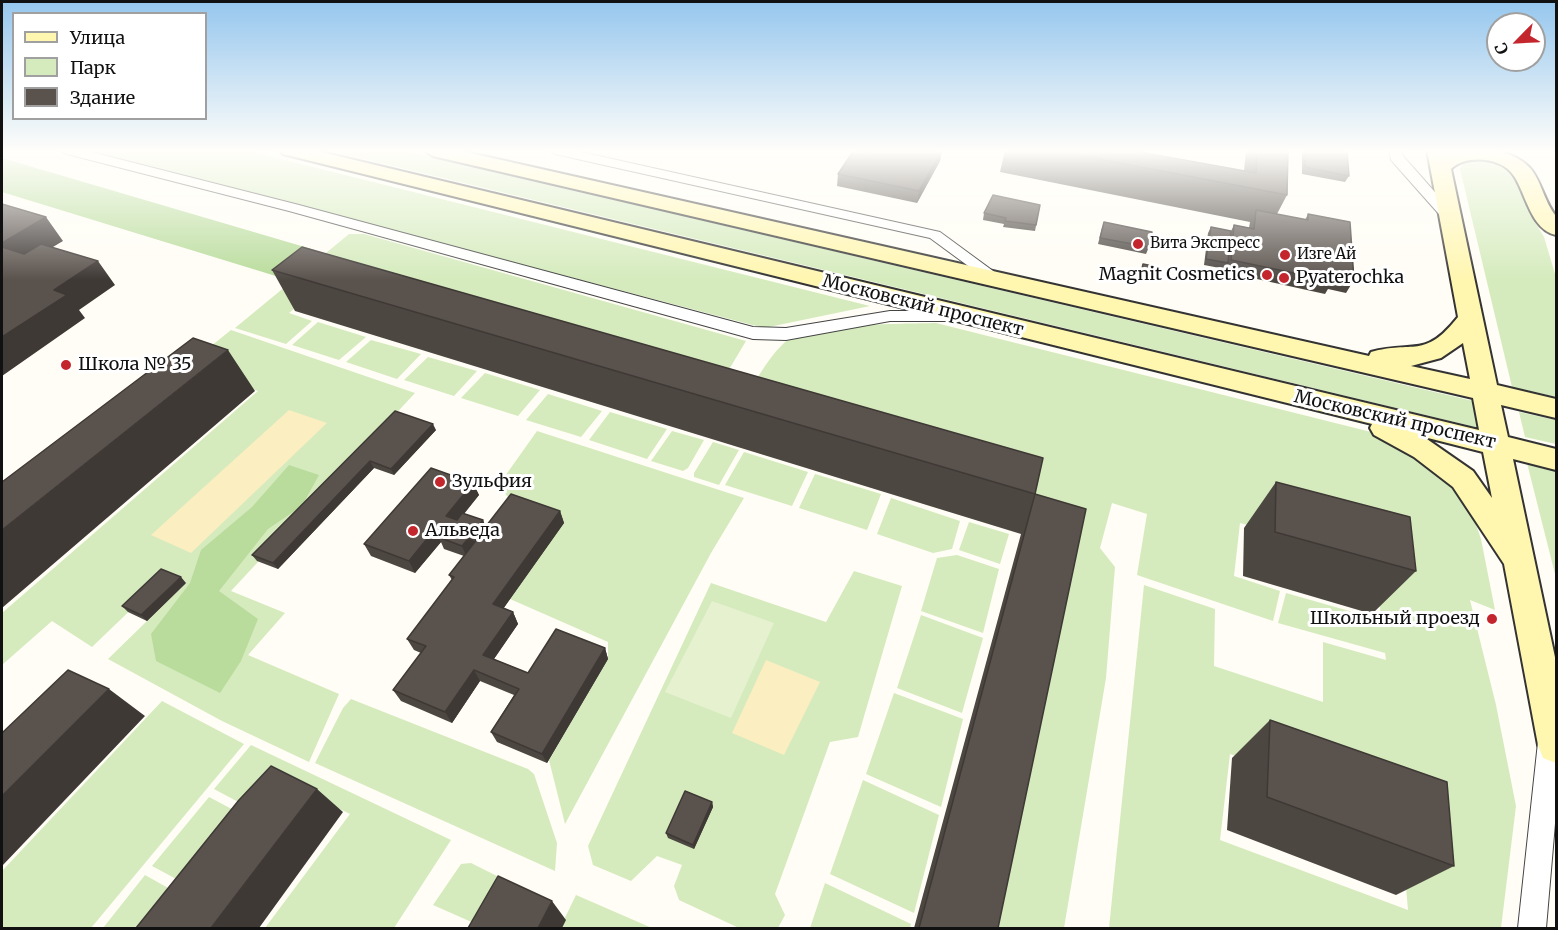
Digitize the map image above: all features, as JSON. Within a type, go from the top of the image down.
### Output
[{"type":"main road","name":"Московский проспект","points":[[467,193],[1557,459]]},
{"type":"main road","points":[[622,193],[1557,408]]},
{"type":"main road","points":[[1446,193],[1554,733]]},
{"type":"main road","points":[[1532,193],[1540,210],[1557,229]]},
{"type":"main road","points":[[1547,193],[1557,221]]},
{"type":"main road","points":[[1333,357],[1416,357],[1441,349],[1455,340],[1471,318]]},
{"type":"main road","points":[[1338,407],[1424,450],[1463,479],[1520,564]]},
{"type":"street","points":[[237,193],[753,333],[786,334],[890,316],[966,316]]},
{"type":"street","points":[[749,193],[935,235],[996,279]]},
{"type":"street","points":[[1428,193],[1451,219]]},
{"type":"street","points":[[1533,928],[1554,733]]},
{"type":"green space","points":[[7,193],[122,193],[315,250],[279,277]]},
{"type":"green space","points":[[251,193],[419,193],[870,306],[764,328]]},
{"type":"green space","points":[[507,193],[587,193],[1473,401],[1479,428]]},
{"type":"green space","points":[[1466,193],[1523,193],[1528,210],[1544,237],[1556,277],[1556,397],[1512,387]]},
{"type":"green space","points":[[349,234],[364,234],[746,341],[712,398],[322,286],[289,313],[312,321],[286,344],[235,328]]},
{"type":"green space","points":[[318,322],[366,337],[339,360],[292,345]]},
{"type":"green space","points":[[936,323],[1379,434],[1414,450],[1467,499],[1481,539],[1495,610],[1470,600],[1496,705],[1516,806],[1501,928],[1109,928],[1144,585],[1215,609],[1214,666],[1323,702],[1323,642],[1386,660],[1385,653],[1278,623],[1286,593],[1381,620],[1376,559],[1240,523],[1234,576],[1280,591],[1273,621],[1137,575],[1147,514],[1112,503],[1100,548],[1115,567],[1106,678],[1064,928],[990,928],[1072,548],[737,409],[770,359],[783,344],[795,337],[832,328]],"holes":[[[1230,754],[1399,809],[1408,910],[1220,840]]]},
{"type":"green space","points":[[231,330],[415,393],[231,591],[285,613],[248,655],[339,694],[309,762],[222,721],[108,659],[186,583],[167,575],[92,647],[52,621],[2,665],[2,613],[258,391],[219,378],[190,363]]},
{"type":"green space","points":[[371,340],[421,354],[397,379],[346,362]]},
{"type":"green space","points":[[428,357],[477,371],[454,396],[404,380]]},
{"type":"green space","points":[[485,373],[540,390],[518,416],[461,398]]},
{"type":"green space","points":[[548,394],[602,411],[581,437],[526,420]]},
{"type":"green space","points":[[610,412],[667,429],[647,459],[589,440]]},
{"type":"green space","points":[[1519,412],[1556,420],[1556,444],[1525,437]]},
{"type":"green space","points":[[537,431],[744,498],[711,553],[565,824],[549,760],[608,659],[608,642],[510,599],[516,506],[498,486]]},
{"type":"green space","points":[[672,431],[704,440],[688,468],[683,471],[651,461]]},
{"type":"green space","points":[[713,442],[739,450],[719,485],[694,477],[694,473]]},
{"type":"green space","points":[[744,452],[808,472],[792,506],[725,485]]},
{"type":"green space","points":[[1527,463],[1556,471],[1556,582],[1555,574]]},
{"type":"green space","points":[[289,465],[319,475],[302,506],[268,529],[219,591],[258,619],[241,661],[220,693],[156,661],[151,634],[190,583],[201,550],[252,507]]},
{"type":"green space","points":[[815,474],[881,494],[867,530],[799,508]]},
{"type":"green space","points":[[891,498],[960,521],[952,549],[933,553],[877,534]]},
{"type":"green space","points":[[969,522],[1009,534],[1000,564],[959,550]]},
{"type":"green space","points":[[957,555],[999,569],[983,633],[921,611],[937,558]]},
{"type":"green space","points":[[854,571],[902,586],[858,737],[830,742],[775,894],[785,915],[778,928],[739,928],[679,900],[674,886],[682,865],[657,856],[631,881],[593,865],[588,846],[711,583],[826,622]]},
{"type":"green space","points":[[712,601],[774,623],[731,718],[665,692]]},
{"type":"green space","points":[[921,615],[983,638],[962,713],[897,688]]},
{"type":"green space","points":[[894,693],[963,719],[941,807],[866,774]]},
{"type":"green space","points":[[351,699],[528,769],[534,774],[557,843],[555,871],[315,763],[343,708]]},
{"type":"green space","points":[[162,701],[244,744],[91,928],[2,928],[2,871]]},
{"type":"green space","points":[[251,745],[451,840],[394,928],[265,928],[350,814],[297,788],[270,819],[214,789]]},
{"type":"green space","points":[[863,780],[939,815],[914,913],[830,874]]},
{"type":"green space","points":[[209,797],[264,826],[210,897],[152,866]]},
{"type":"green space","points":[[471,863],[515,885],[485,928],[433,905],[461,864]]},
{"type":"green space","points":[[145,875],[202,907],[186,928],[103,928]]},
{"type":"green space","points":[[825,883],[911,924],[910,928],[810,928]]},
{"type":"green space","points":[[576,895],[652,928],[560,928]]},
{"type":"sand","points":[[289,410],[327,423],[191,553],[151,535]]},
{"type":"sand","points":[[766,660],[820,682],[784,755],[732,733]]},
{"type":"building","points":[[993,195],[1040,205],[1036,225],[1005,221],[1006,218],[984,213]]},
{"type":"building","points":[[2,204],[46,217],[2,243]]},
{"type":"building","name":"Изге Ай","points":[[1256,210],[1308,220],[1308,214],[1350,222],[1354,280],[1332,276],[1332,281],[1231,260],[1234,225],[1254,229]]},
{"type":"building","points":[[1104,222],[1152,232],[1149,247],[1100,238]]},
{"type":"building","points":[[1211,227],[1231,231],[1228,263],[1206,259]]},
{"type":"building","points":[[41,244],[98,261],[54,290],[67,295],[2,337],[2,247],[24,254]]},
{"type":"building","points":[[302,247],[1043,458],[1035,494],[272,270]]},
{"type":"building","points":[[1143,264],[1158,267],[1157,276],[1141,273]]},
{"type":"building","points":[[193,338],[228,350],[2,530],[2,482]]},
{"type":"building","points":[[395,411],[433,424],[391,469],[370,461],[273,563],[252,555]]},
{"type":"building","points":[[431,468],[473,483],[446,516],[457,520],[462,513],[483,520],[477,528],[483,530],[511,494],[560,511],[493,604],[513,612],[483,655],[528,673],[556,629],[605,648],[542,754],[491,732],[519,689],[474,670],[445,712],[393,690],[426,646],[407,639],[454,577],[449,575],[478,538],[471,535],[462,546],[438,537],[447,526],[439,524],[409,561],[364,544]]},
{"type":"building","points":[[1276,482],[1410,517],[1416,571],[1275,532]]},
{"type":"building","points":[[1035,494],[1086,509],[998,928],[919,928]]},
{"type":"building","points":[[161,569],[181,577],[141,615],[122,606]]},
{"type":"building","points":[[68,670],[109,689],[2,796],[2,733]]},
{"type":"building","points":[[1270,720],[1447,782],[1454,866],[1267,797]]},
{"type":"building","points":[[271,766],[317,789],[211,928],[136,928],[239,800]]},
{"type":"building","points":[[685,791],[712,802],[693,845],[666,833]]},
{"type":"building","points":[[498,876],[552,901],[538,928],[468,928]]},
{"type":"place","name":"Вита Экспресс","points":[[1138,244]]},
{"type":"place","name":"Изге Ай","points":[[1285,255]]},
{"type":"place","name":"Magnit Cosmetics","points":[[1267,275]]},
{"type":"place","name":"Pyaterochka","points":[[1284,278]]},
{"type":"place","name":"Школа № 35","points":[[66,365]]},
{"type":"place","name":"Зульфия","points":[[440,482]]},
{"type":"place","name":"Альведа","points":[[413,531]]},
{"type":"place","name":"Школьный проезд","points":[[1492,619]]}]
